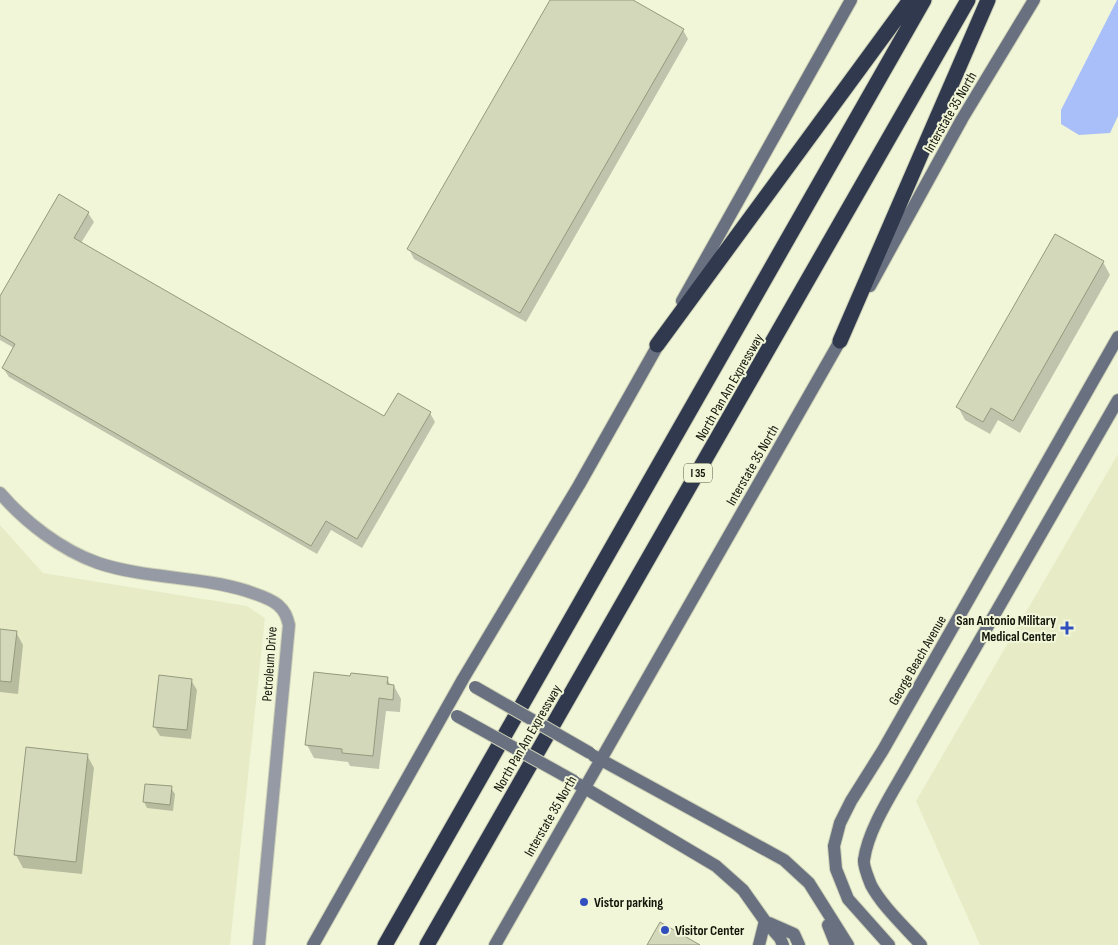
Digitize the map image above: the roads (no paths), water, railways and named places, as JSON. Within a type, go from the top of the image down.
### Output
[{"type":"highway","points":[[657,346],[910,0]]},
{"type":"highway","name":"North Pan Am Expressway","points":[[385,945],[924,0]]},
{"type":"highway","name":"North Pan Am Expressway","points":[[427,945],[968,0]]},
{"type":"highway","points":[[840,340],[988,0]]},
{"type":"highway","points":[[381,945],[403,913]]},
{"type":"street","points":[[313,945],[451,713],[463,679],[579,485],[851,0]]},
{"type":"street","name":"Interstate 35 North","points":[[495,945],[579,784],[840,340],[962,118],[1034,0]]},
{"type":"street","name":"George Beach Avenue","points":[[889,945],[848,899],[836,869],[834,846],[840,823],[851,801],[881,755],[1118,337]]},
{"type":"street","points":[[921,945],[871,885],[864,861],[872,833],[908,765],[1118,400]]},
{"type":"street","name":"Petroleum Drive","points":[[0,493],[31,524],[76,553],[98,563],[229,585],[269,600],[286,613],[289,625],[259,945]]},
{"type":"street","points":[[463,679],[595,756],[784,860],[809,882],[848,945]]},
{"type":"street","points":[[451,713],[579,784],[716,866],[743,890],[765,921],[780,938],[783,945]]},
{"type":"street","points":[[816,894],[827,945]]},
{"type":"street","points":[[816,894],[836,945]]},
{"type":"street","points":[[759,945],[765,921]]},
{"type":"street","points":[[765,921],[767,945]]},
{"type":"street","points":[[765,921],[794,934],[799,945]]},
{"type":"water","points":[[1117,0],[1118,116],[1110,133],[1079,135],[1061,124],[1061,110]]},
{"type":"place","name":"San Antonio Military Medical Center","points":[[1067,628]]},
{"type":"place","name":"Vistor parking","points":[[584,902]]},
{"type":"place","name":"Visitor Center","points":[[665,930]]}]
